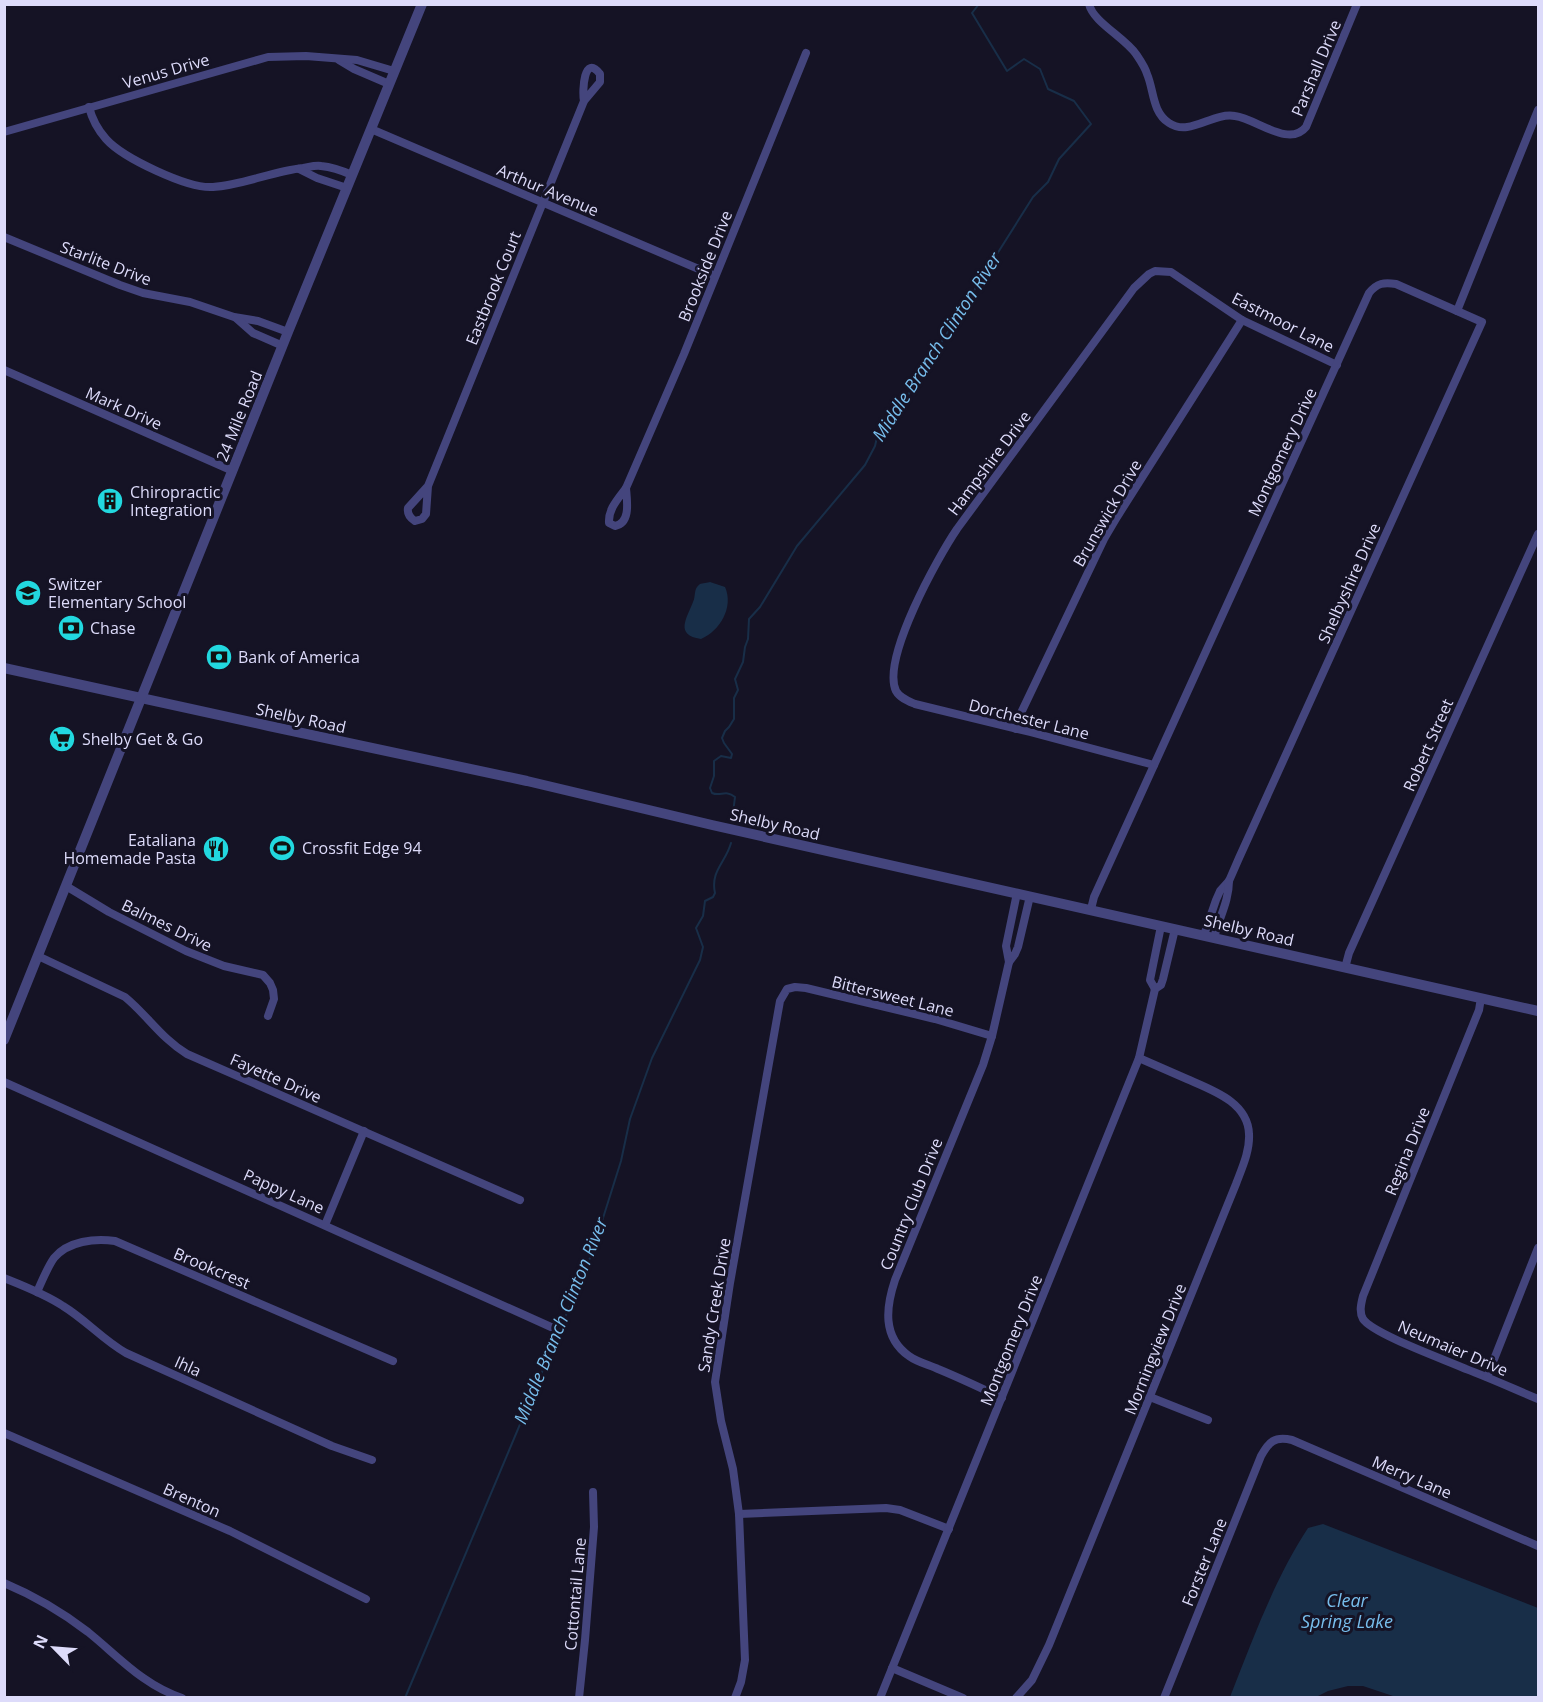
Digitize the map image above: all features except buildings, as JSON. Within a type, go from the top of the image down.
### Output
[{"type":"street","name":"24 Mile Road","points":[[4,1040],[422,4]]},
{"type":"street","name":"Parshall Drive","points":[[1089,4],[1095,16],[1137,54],[1147,72],[1162,118],[1172,125],[1192,127],[1225,115],[1247,118],[1289,136],[1302,132],[1310,121],[1357,4]]},
{"type":"street","name":"Brookside Drive","points":[[626,488],[684,354],[806,53]]},
{"type":"street","name":"Venus Drive","points":[[4,132],[268,57],[306,56],[357,60],[394,71]]},
{"type":"street","name":"Venus Drive","points":[[338,59],[354,69],[389,84]]},
{"type":"street","name":"Eastbrook Court","points":[[428,486],[584,101]]},
{"type":"street","points":[[88,108],[97,129],[118,150],[172,177],[197,186],[228,185],[284,170],[321,166],[352,175]]},
{"type":"street","points":[[1457,311],[1539,110]]},
{"type":"street","name":"Arthur Avenue","points":[[371,129],[715,276]]},
{"type":"street","points":[[298,168],[317,178],[347,188]]},
{"type":"street","name":"Starlite Drive","points":[[4,237],[143,293],[190,302],[288,332]]},
{"type":"street","name":"Eastmoor Lane","points":[[1155,271],[1171,272],[1242,320],[1337,365]]},
{"type":"street","name":"Hampshire Drive","points":[[899,695],[894,681],[894,668],[899,650],[920,595],[946,546],[1134,288],[1142,279],[1155,271]]},
{"type":"street","name":"Montgomery Drive","points":[[1091,909],[1094,897],[1369,293],[1380,284],[1396,284],[1457,311]]},
{"type":"street","name":"Shelbyshire Drive","points":[[1209,937],[1218,923],[1229,894],[1229,881],[1482,322],[1457,311]]},
{"type":"street","name":"Starlite Drive","points":[[234,317],[254,333],[283,346]]},
{"type":"street","name":"Brunswick Drive","points":[[1016,729],[1020,715],[1108,532],[1242,320]]},
{"type":"street","name":"Mark Drive","points":[[4,370],[233,471]]},
{"type":"street","name":"Robert Street","points":[[1345,968],[1349,953],[1539,534]]},
{"type":"street","name":"Shelby Road","points":[[4,668],[527,780],[722,827],[1539,1011]]},
{"type":"street","name":"Dorchester Lane","points":[[899,695],[915,704],[1154,765]]},
{"type":"street","name":"Balmes Drive","points":[[66,886],[109,912],[186,951],[224,966],[263,975],[270,982],[273,990],[274,999],[268,1016]]},
{"type":"street","name":"Country Club Drive","points":[[1002,1398],[910,1357],[902,1350],[892,1334],[887,1314],[895,1280],[983,1065],[992,1036],[1009,962],[1006,946],[1017,893]]},
{"type":"street","name":"Country Club Drive","points":[[1009,962],[1016,954],[1030,896]]},
{"type":"street","name":"Montgomery Drive","points":[[880,1698],[1140,1058],[1155,989],[1150,980],[1161,926]]},
{"type":"street","name":"Montgomery Drive","points":[[1155,989],[1161,985],[1175,929]]},
{"type":"street","name":"Fayette Drive","points":[[38,956],[125,997],[170,1043],[187,1053],[520,1200]]},
{"type":"street","name":"Bittersweet Lane","points":[[787,989],[806,988],[935,1019],[992,1036]]},
{"type":"street","name":"Sandy Creek Drive","points":[[735,1698],[745,1660],[739,1514],[732,1462],[717,1397],[716,1367],[778,1010],[787,989]]},
{"type":"street","name":"Regina Drive","points":[[1362,1315],[1361,1304],[1364,1296],[1479,1010],[1481,998]]},
{"type":"street","name":"Morningview Drive","points":[[1016,1698],[1028,1687],[1040,1666],[1236,1184],[1245,1160],[1250,1135],[1244,1116],[1233,1103],[1140,1058]]},
{"type":"street","name":"Pappy Lane","points":[[4,1082],[551,1327]]},
{"type":"street","points":[[325,1225],[364,1131]]},
{"type":"street","name":"Brookcrest","points":[[37,1292],[55,1257],[65,1249],[85,1242],[115,1241],[393,1361]]},
{"type":"street","points":[[1487,1377],[1539,1248]]},
{"type":"street","name":"Ihla","points":[[4,1278],[63,1305],[108,1342],[126,1353],[332,1446],[372,1460]]},
{"type":"street","name":"Neumaier Drive","points":[[1362,1315],[1367,1323],[1383,1333],[1539,1399]]},
{"type":"street","points":[[1150,1396],[1208,1420]]},
{"type":"street","name":"Brenton","points":[[4,1433],[230,1531],[366,1599]]},
{"type":"street","name":"Merry Lane","points":[[1274,1440],[1282,1438],[1292,1440],[1539,1546]]},
{"type":"street","name":"Forster Lane","points":[[1164,1698],[1261,1456],[1274,1440]]},
{"type":"street","name":"Cottontail Lane","points":[[579,1698],[594,1527],[593,1492]]},
{"type":"street","points":[[739,1514],[886,1508],[900,1510],[949,1529]]},
{"type":"street","points":[[4,1583],[58,1610],[141,1677],[182,1698]]},
{"type":"street","points":[[892,1668],[963,1698]]},
{"type":"water","points":[[710,582],[725,587],[728,602],[724,618],[714,630],[701,639],[688,634],[685,625],[696,588],[700,584]]},
{"type":"water","name":"Clear Spring Lake","points":[[1323,1524],[1538,1608],[1538,1697],[1396,1697],[1363,1686],[1348,1686],[1316,1697],[1230,1697],[1265,1610],[1285,1568],[1308,1528]]},
{"type":"waterway","name":"Middle Branch Clinton River","points":[[735,822],[736,816],[733,813],[735,797],[726,793],[712,793],[710,788],[714,776],[714,761],[721,756],[731,758],[732,754],[722,738],[734,719],[734,698],[738,690],[735,679],[743,662],[749,619],[760,607],[797,546],[865,465],[875,446],[878,433],[903,403],[1033,197],[1048,182],[1059,159],[1091,124],[1074,101],[1048,89],[1040,69],[1024,59],[1007,71],[972,13],[979,4]]},
{"type":"waterway","name":"Middle Branch Clinton River","points":[[405,1698],[592,1253],[621,1161],[630,1119],[652,1058],[700,960],[703,947],[696,928],[703,916],[705,901],[713,897],[715,893],[715,879],[731,843]]},
{"type":"place","name":"Chiropractic Integration","points":[[110,501]]},
{"type":"place","name":"Switzer Elementary School","points":[[28,593]]},
{"type":"place","name":"Chase","points":[[71,628]]},
{"type":"place","name":"Bank of America","points":[[219,657]]},
{"type":"place","name":"Shelby Get & Go","points":[[62,739]]},
{"type":"place","name":"Crossfit Edge 94","points":[[282,848]]},
{"type":"place","name":"Eataliana Homemade Pasta","points":[[216,849]]}]
